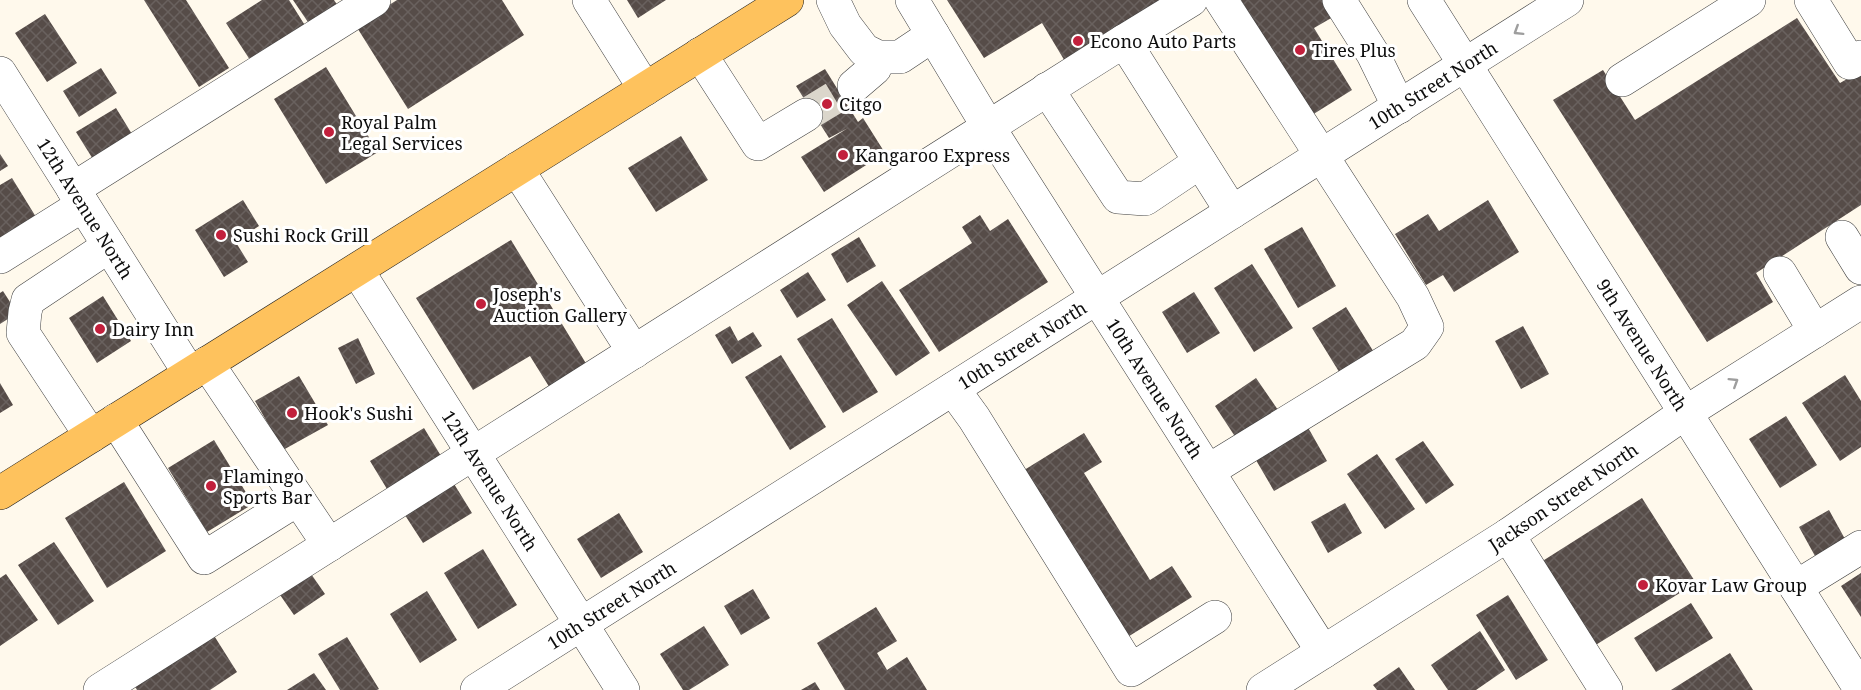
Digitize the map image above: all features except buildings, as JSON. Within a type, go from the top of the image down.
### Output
[{"type":"main road","points":[[0,493],[785,1]]},
{"type":"street","points":[[0,257],[78,197],[374,0]]},
{"type":"street","points":[[589,0],[645,89]]},
{"type":"street","points":[[833,0],[845,26],[864,50],[878,57],[900,57],[933,35]]},
{"type":"street","name":"10th Avenue North","points":[[912,0],[989,128],[1323,652]]},
{"type":"street","points":[[113,686],[329,545],[1191,0]]},
{"type":"street","points":[[1208,471],[1415,344],[1427,327],[1413,297],[1221,0]]},
{"type":"street","points":[[1339,0],[1373,54],[1399,106]]},
{"type":"street","name":"9th Avenue North","points":[[1424,0],[1861,690]]},
{"type":"street","points":[[1622,80],[1749,0]]},
{"type":"street","points":[[1811,0],[1850,63],[1861,57]]},
{"type":"street","name":"10th Street North","points":[[477,690],[1466,64],[1555,3]]},
{"type":"street","points":[[1124,41],[1232,212]]},
{"type":"street","points":[[700,54],[758,144],[806,115]]},
{"type":"street","points":[[854,86],[875,68],[878,57]]},
{"type":"street","name":"12th Avenue North","points":[[0,73],[109,246],[298,499],[329,545]]},
{"type":"street","points":[[1047,89],[1118,196],[1145,199],[1200,162]]},
{"type":"street","points":[[517,169],[634,352]]},
{"type":"street","points":[[1842,237],[1861,267]]},
{"type":"street","points":[[109,246],[28,300],[23,333],[103,428],[204,558],[298,499]]},
{"type":"street","name":"12th Avenue North","points":[[357,270],[623,690]]},
{"type":"street","points":[[1780,273],[1815,331]]},
{"type":"street","name":"Jackson Street North","points":[[1263,690],[1508,535],[1684,413],[1861,302]]},
{"type":"street","points":[[953,389],[974,418],[1131,670],[1215,617]]},
{"type":"street","points":[[1508,535],[1606,690]]},
{"type":"street","points":[[1796,587],[1861,547]]},
{"type":"tunnel","points":[[806,115],[854,86]]},
{"type":"place","name":"Econo Auto Parts","points":[[1078,41]]},
{"type":"place","name":"Tires Plus","points":[[1300,50]]},
{"type":"place","name":"Citgo","points":[[827,104]]},
{"type":"place","name":"Royal Palm Legal Services","points":[[329,132]]},
{"type":"place","name":"Kangaroo Express","points":[[843,155]]},
{"type":"place","name":"Sushi Rock Grill","points":[[221,235]]},
{"type":"place","name":"Joseph's Auction Gallery","points":[[481,304]]},
{"type":"place","name":"Dairy Inn","points":[[100,329]]},
{"type":"place","name":"Hook's Sushi","points":[[292,413]]},
{"type":"place","name":"Flamingo Sports Bar","points":[[211,486]]},
{"type":"place","name":"Kovar Law Group","points":[[1643,585]]}]
